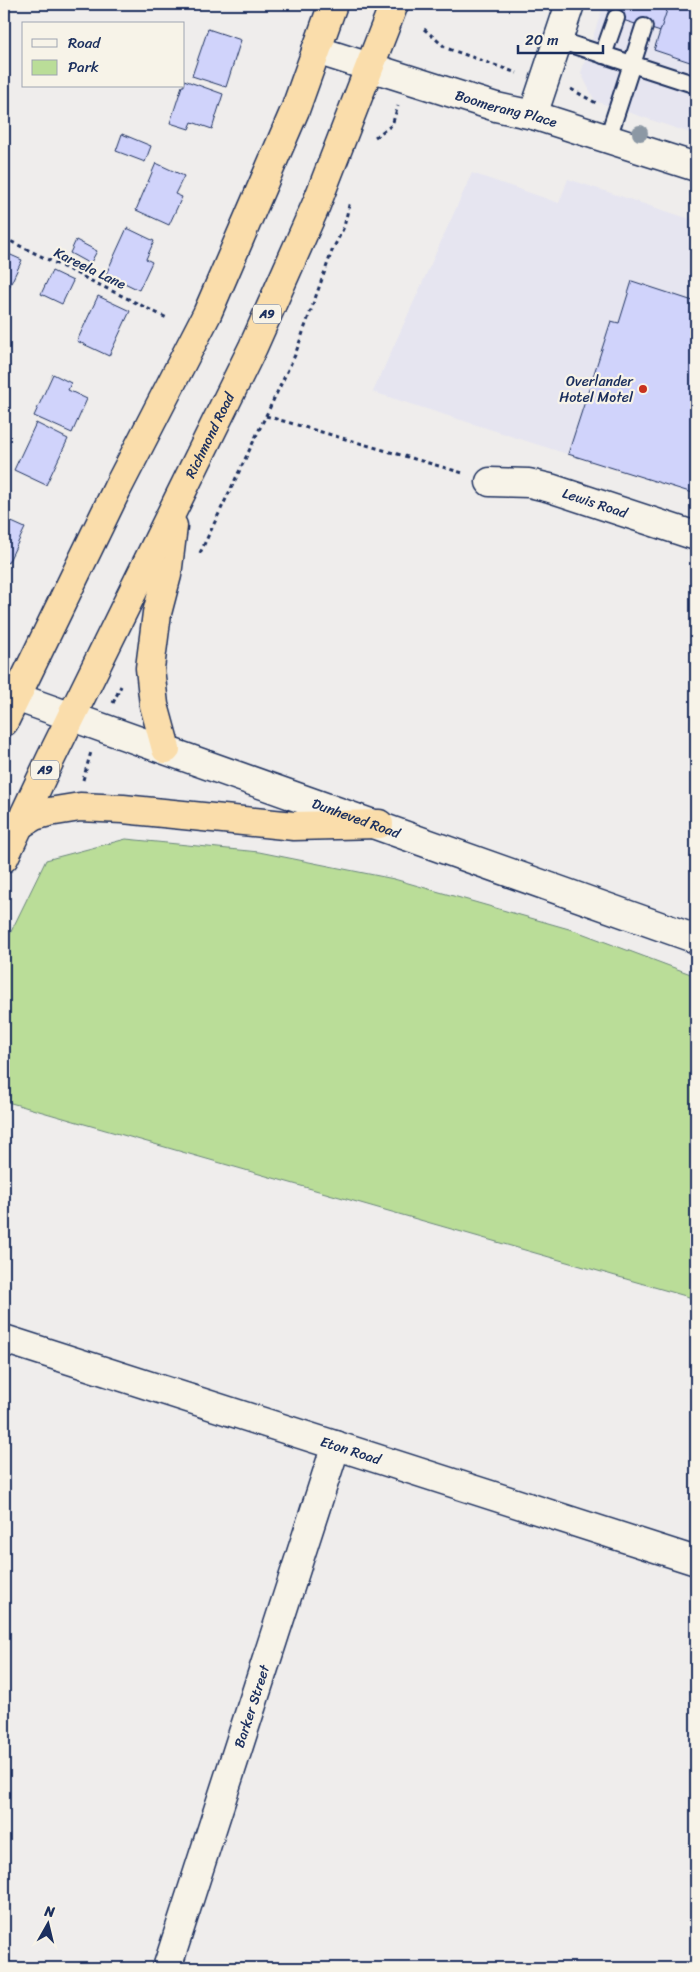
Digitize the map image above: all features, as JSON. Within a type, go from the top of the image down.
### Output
[{"type":"highway","points":[[4,722],[117,488],[206,314],[295,110],[333,4]]},
{"type":"highway","name":"Richmond Road","points":[[4,858],[253,347],[316,205],[394,4]]},
{"type":"highway","points":[[166,749],[154,705],[150,663],[157,613],[167,575],[175,507]]},
{"type":"highway","points":[[20,824],[34,816],[80,807],[123,809],[294,826],[379,824]]},
{"type":"street","points":[[533,115],[570,4]]},
{"type":"street","name":"Boomerang Place","points":[[316,50],[496,107],[533,115],[608,138],[696,167]]},
{"type":"street","name":"Lewis Road","points":[[490,482],[529,483],[550,488],[696,536]]},
{"type":"street","name":"Dunheved Road","points":[[16,697],[379,824],[696,939]]},
{"type":"street","name":"Eton Road","points":[[4,1340],[696,1561]]},
{"type":"street","name":"Barker Street","points":[[167,1968],[336,1445]]},
{"type":"lane","points":[[603,55],[616,18]]},
{"type":"lane","points":[[608,138],[644,27]]},
{"type":"lane","points":[[558,40],[696,85]]},
{"type":"path","points":[[373,142],[376,136],[392,125],[395,114]]},
{"type":"path","points":[[196,562],[295,355],[332,251],[344,227],[352,198]]},
{"type":"path","name":"Kareela Lane","points":[[4,238],[167,318]]},
{"type":"path","points":[[266,416],[490,482]]},
{"type":"path","points":[[82,785],[89,756]]},
{"type":"shaded area","points":[[604,4],[696,4],[696,135],[595,101],[581,73]]},
{"type":"shaded area","points":[[472,173],[559,203],[568,179],[696,221],[696,495],[373,392]]},
{"type":"green space","points":[[126,839],[259,852],[394,879],[576,931],[696,976],[696,1299],[4,1101],[4,946],[46,860]]},
{"type":"building","points":[[611,4],[678,4],[667,34],[607,15]]},
{"type":"building","points":[[669,4],[696,4],[696,64],[654,50]]},
{"type":"building","points":[[208,29],[241,40],[226,87],[192,76]]},
{"type":"building","points":[[185,80],[223,94],[212,129],[192,122],[189,129],[170,123],[181,88],[185,88]]},
{"type":"building","points":[[4,94],[10,97],[4,112]]},
{"type":"building","points":[[122,134],[151,146],[145,162],[116,151]]},
{"type":"building","points":[[156,163],[184,176],[175,194],[182,197],[169,225],[136,210]]},
{"type":"building","points":[[127,228],[154,241],[146,259],[152,262],[139,290],[106,274]]},
{"type":"building","points":[[76,240],[97,251],[90,264],[70,253]]},
{"type":"building","points":[[4,252],[22,260],[4,298]]},
{"type":"building","points":[[52,271],[73,281],[62,304],[41,294]]},
{"type":"building","name":"Overlander Hotel Motel","points":[[632,281],[696,302],[696,494],[568,454],[611,321],[619,323]]},
{"type":"building","points":[[98,296],[130,311],[109,356],[77,341]]},
{"type":"building","points":[[53,374],[71,383],[68,390],[87,399],[72,433],[34,416]]},
{"type":"building","points":[[36,423],[68,439],[46,485],[14,470]]},
{"type":"building","points":[[4,509],[9,512],[5,519],[25,528],[8,563],[4,561]]},
{"type":"place","name":"Overlander Hotel Motel","points":[[643,389]]}]
